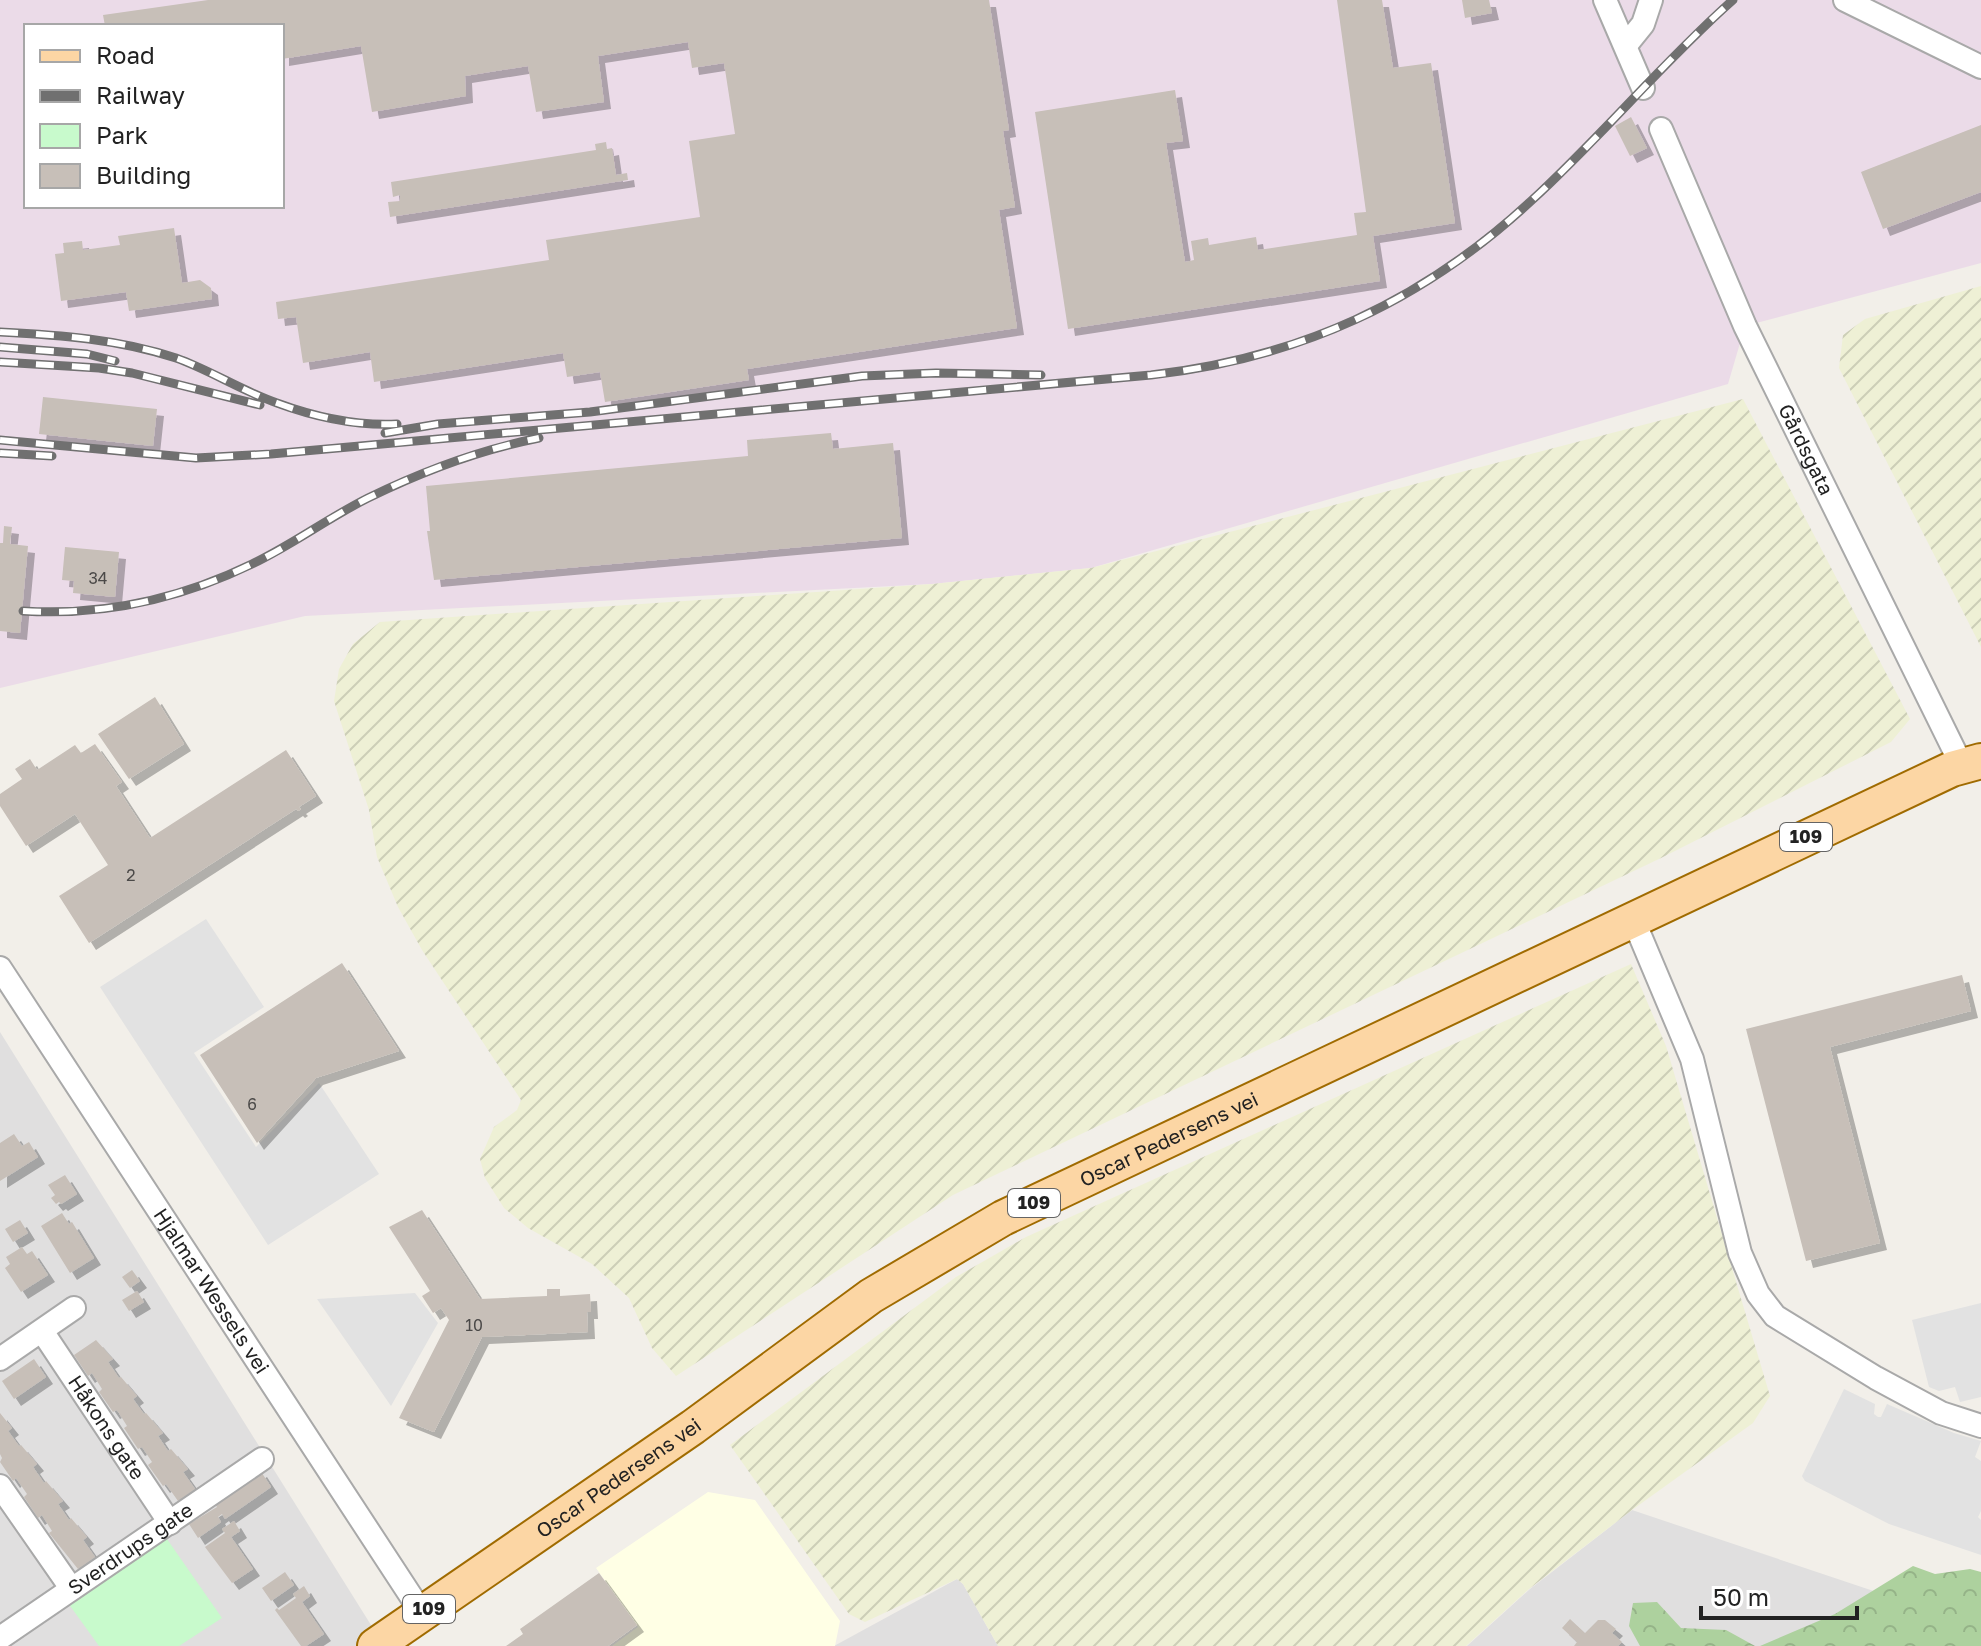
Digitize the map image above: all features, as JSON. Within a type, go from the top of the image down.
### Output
[{"type":"main road","name":"Oscar Pedersens vei","points":[[403,1633],[871,1296],[949,1248],[1017,1211],[1633,919],[1971,764]]},
{"type":"street","points":[[1605,0],[1643,88]]},
{"type":"street","points":[[1626,45],[1643,24],[1651,0]]},
{"type":"street","points":[[1845,0],[1981,67]]},
{"type":"street","name":"Gårdsgata","points":[[1661,129],[1745,326],[1943,723],[1971,764]]},
{"type":"street","points":[[1633,919],[1692,1059],[1740,1253],[1758,1294],[1775,1316],[1876,1378],[1941,1413],[1981,1426]]},
{"type":"street","name":"Hjalmar Wessels vei","points":[[0,968],[403,1633]]},
{"type":"street","points":[[0,1359],[74,1308]]},
{"type":"street","name":"Håkons gate","points":[[42,1331],[170,1523]]},
{"type":"street","name":"Sverdrups gate","points":[[0,1638],[262,1459]]},
{"type":"street","points":[[0,1486],[71,1588]]},
{"type":"shaded area","points":[[0,0],[1981,0],[1981,263],[1745,326],[1728,384],[1091,568],[932,584],[305,616],[0,688]]},
{"type":"shaded area","points":[[1981,286],[1981,647],[1839,368],[1843,335],[1865,319]]},
{"type":"shaded area","points":[[1743,399],[1910,719],[1891,742],[1661,858],[953,1195],[676,1376],[652,1348],[629,1298],[592,1264],[528,1228],[504,1208],[485,1178],[480,1159],[494,1127],[517,1110],[521,1100],[422,950],[398,907],[377,857],[369,810],[334,701],[339,669],[353,644],[380,622],[932,584],[1091,568]]},
{"type":"shaded area","points":[[206,919],[264,1007],[194,1053],[256,1147],[319,1083],[379,1174],[268,1245],[100,987]]},
{"type":"shaded area","points":[[1631,964],[1666,1046],[1770,1396],[1753,1423],[1529,1589],[1466,1646],[998,1646],[963,1584],[957,1579],[865,1622],[849,1614],[730,1445],[956,1277],[1026,1237]]},
{"type":"shaded area","points":[[0,1032],[371,1625],[386,1646],[0,1646]]},
{"type":"shaded area","points":[[415,1293],[438,1323],[391,1406],[317,1299]]},
{"type":"shaded area","points":[[1981,1303],[1981,1397],[1960,1402],[1955,1387],[1939,1391],[1929,1387],[1912,1320]]},
{"type":"shaded area","points":[[1844,1389],[1875,1404],[1874,1414],[1878,1417],[1881,1417],[1887,1404],[1954,1433],[1981,1441],[1975,1457],[1981,1461],[1981,1511],[1978,1517],[1981,1520],[1981,1555],[1889,1524],[1805,1481],[1802,1476]]},
{"type":"shaded area","points":[[708,1492],[755,1500],[840,1621],[835,1646],[612,1646],[638,1627],[596,1568]]},
{"type":"shaded area","points":[[1632,1510],[1981,1627],[1979,1646],[1467,1646],[1530,1589]]},
{"type":"shaded area","points":[[957,1579],[963,1584],[998,1646],[834,1646]]},
{"type":"green space","points":[[160,1529],[222,1618],[179,1646],[99,1646],[68,1603]]},
{"type":"green space","points":[[1913,1566],[1935,1574],[1970,1569],[1981,1572],[1981,1646],[1760,1646],[1835,1614]]},
{"type":"green space","points":[[1657,1602],[1681,1628],[1726,1630],[1755,1646],[1640,1646],[1629,1626],[1633,1603]]},
{"type":"building","points":[[208,0],[989,0],[1009,130],[1003,131],[1015,207],[999,210],[1017,328],[747,369],[749,380],[605,402],[600,372],[567,377],[563,353],[374,382],[370,352],[303,363],[296,317],[278,319],[276,302],[549,260],[546,240],[700,217],[689,141],[735,134],[724,63],[692,68],[688,42],[598,56],[604,102],[536,112],[528,66],[465,76],[466,96],[372,112],[361,46],[284,59],[284,24],[105,24],[103,15]]},
{"type":"building","points":[[1337,0],[1382,0],[1393,68],[1431,63],[1455,223],[1373,236],[1380,281],[1068,329],[1035,112],[1175,90],[1183,141],[1166,143],[1185,262],[1194,260],[1191,241],[1208,238],[1209,245],[1256,237],[1258,250],[1357,235],[1354,213],[1366,212]]},
{"type":"building","points":[[1462,0],[1489,0],[1492,13],[1465,18]]},
{"type":"building","points":[[1631,117],[1647,148],[1630,156],[1615,126]]},
{"type":"building","points":[[1981,125],[1981,192],[1883,229],[1861,172]]},
{"type":"building","points":[[606,142],[607,149],[612,148],[616,175],[627,173],[628,180],[390,217],[388,202],[400,201],[400,195],[393,197],[391,182],[596,150],[595,144]]},
{"type":"building","points":[[174,228],[182,283],[200,280],[211,288],[212,299],[129,311],[126,292],[61,301],[55,254],[64,253],[63,243],[82,241],[83,250],[120,245],[118,236]]},
{"type":"building","points":[[43,397],[157,409],[153,446],[39,434]]},
{"type":"building","points":[[831,433],[833,449],[893,443],[902,538],[434,580],[427,531],[430,531],[426,486],[748,456],[747,440]]},
{"type":"building","points":[[4,526],[12,527],[10,544],[28,546],[20,633],[0,631],[0,543],[3,543]]},
{"type":"building","points":[[65,547],[119,552],[115,597],[73,593],[74,581],[62,580]]},
{"type":"building","points":[[155,697],[184,744],[129,779],[98,734]]},
{"type":"building","points":[[95,744],[122,782],[116,786],[150,838],[286,750],[316,796],[299,807],[301,809],[298,811],[296,809],[89,943],[59,896],[108,865],[75,814],[26,846],[0,806],[0,794],[22,779],[15,769],[30,759],[37,770],[75,745],[81,753]]},
{"type":"building","points":[[342,963],[399,1051],[316,1078],[257,1143],[200,1055]]},
{"type":"building","points":[[1962,975],[1971,1011],[1830,1047],[1880,1243],[1806,1261],[1746,1029]]},
{"type":"building","points":[[14,1134],[22,1146],[29,1142],[38,1157],[0,1181],[0,1143]]},
{"type":"building","points":[[65,1175],[77,1194],[56,1204],[51,1198],[55,1195],[48,1185]]},
{"type":"building","points":[[422,1210],[480,1299],[547,1296],[547,1289],[560,1289],[560,1296],[590,1294],[591,1312],[587,1312],[588,1332],[482,1337],[434,1432],[399,1418],[449,1320],[441,1308],[433,1313],[422,1296],[430,1291],[389,1227]]},
{"type":"building","points":[[62,1213],[69,1224],[72,1222],[94,1258],[70,1273],[41,1226]]},
{"type":"building","points":[[20,1220],[28,1233],[13,1242],[5,1229]]},
{"type":"building","points":[[22,1247],[27,1254],[32,1251],[48,1275],[21,1292],[5,1268],[10,1264],[6,1257]]},
{"type":"building","points":[[132,1270],[140,1281],[130,1288],[122,1277]]},
{"type":"building","points":[[137,1291],[144,1302],[129,1311],[122,1300]]},
{"type":"building","points":[[96,1340],[113,1359],[108,1362],[119,1378],[137,1396],[133,1399],[163,1433],[158,1436],[168,1451],[171,1449],[188,1469],[183,1472],[195,1489],[178,1501],[148,1465],[152,1462],[142,1447],[138,1449],[117,1410],[113,1412],[99,1392],[102,1389],[92,1373],[88,1376],[74,1355]]},
{"type":"building","points":[[34,1359],[46,1377],[14,1399],[2,1381]]},
{"type":"building","points":[[0,1413],[12,1428],[8,1431],[37,1464],[33,1467],[44,1483],[46,1481],[63,1501],[58,1504],[69,1520],[71,1518],[87,1537],[83,1540],[95,1557],[78,1569],[49,1533],[52,1531],[42,1515],[38,1518],[16,1478],[13,1481],[0,1462]]},
{"type":"building","points":[[260,1470],[271,1487],[225,1519],[222,1514],[218,1517],[221,1522],[198,1538],[189,1524],[217,1507],[213,1501]]},
{"type":"building","points":[[234,1521],[240,1531],[231,1537],[253,1569],[232,1583],[205,1547],[225,1533],[222,1529]]},
{"type":"building","points":[[285,1572],[294,1585],[271,1601],[262,1588]]},
{"type":"building","points":[[599,1573],[637,1625],[608,1646],[506,1646],[523,1634],[520,1629]]},
{"type":"building","points":[[304,1586],[310,1596],[302,1602],[324,1634],[301,1646],[275,1610],[296,1598],[293,1594]]},
{"type":"building","points":[[1570,1619],[1585,1633],[1598,1620],[1605,1620],[1616,1629],[1612,1633],[1622,1642],[1618,1646],[1574,1646],[1577,1642],[1562,1628]]},
{"type":"railway","points":[[0,440],[196,458],[271,454],[1151,375],[1257,355],[1356,320],[1402,296],[1489,237],[1557,177],[1733,0]]},
{"type":"railway","points":[[0,332],[132,346],[176,358],[264,398],[306,412],[351,422],[397,424]]},
{"type":"railway","points":[[0,347],[87,354],[115,361]]},
{"type":"railway","points":[[0,362],[132,373],[260,405]]},
{"type":"railway","points":[[385,433],[438,424],[590,412],[862,376],[936,373],[1041,375]]},
{"type":"railway","points":[[23,611],[112,608],[197,587],[267,557],[353,506],[409,479],[473,455],[539,438]]},
{"type":"railway","points":[[0,453],[52,456]]}]
